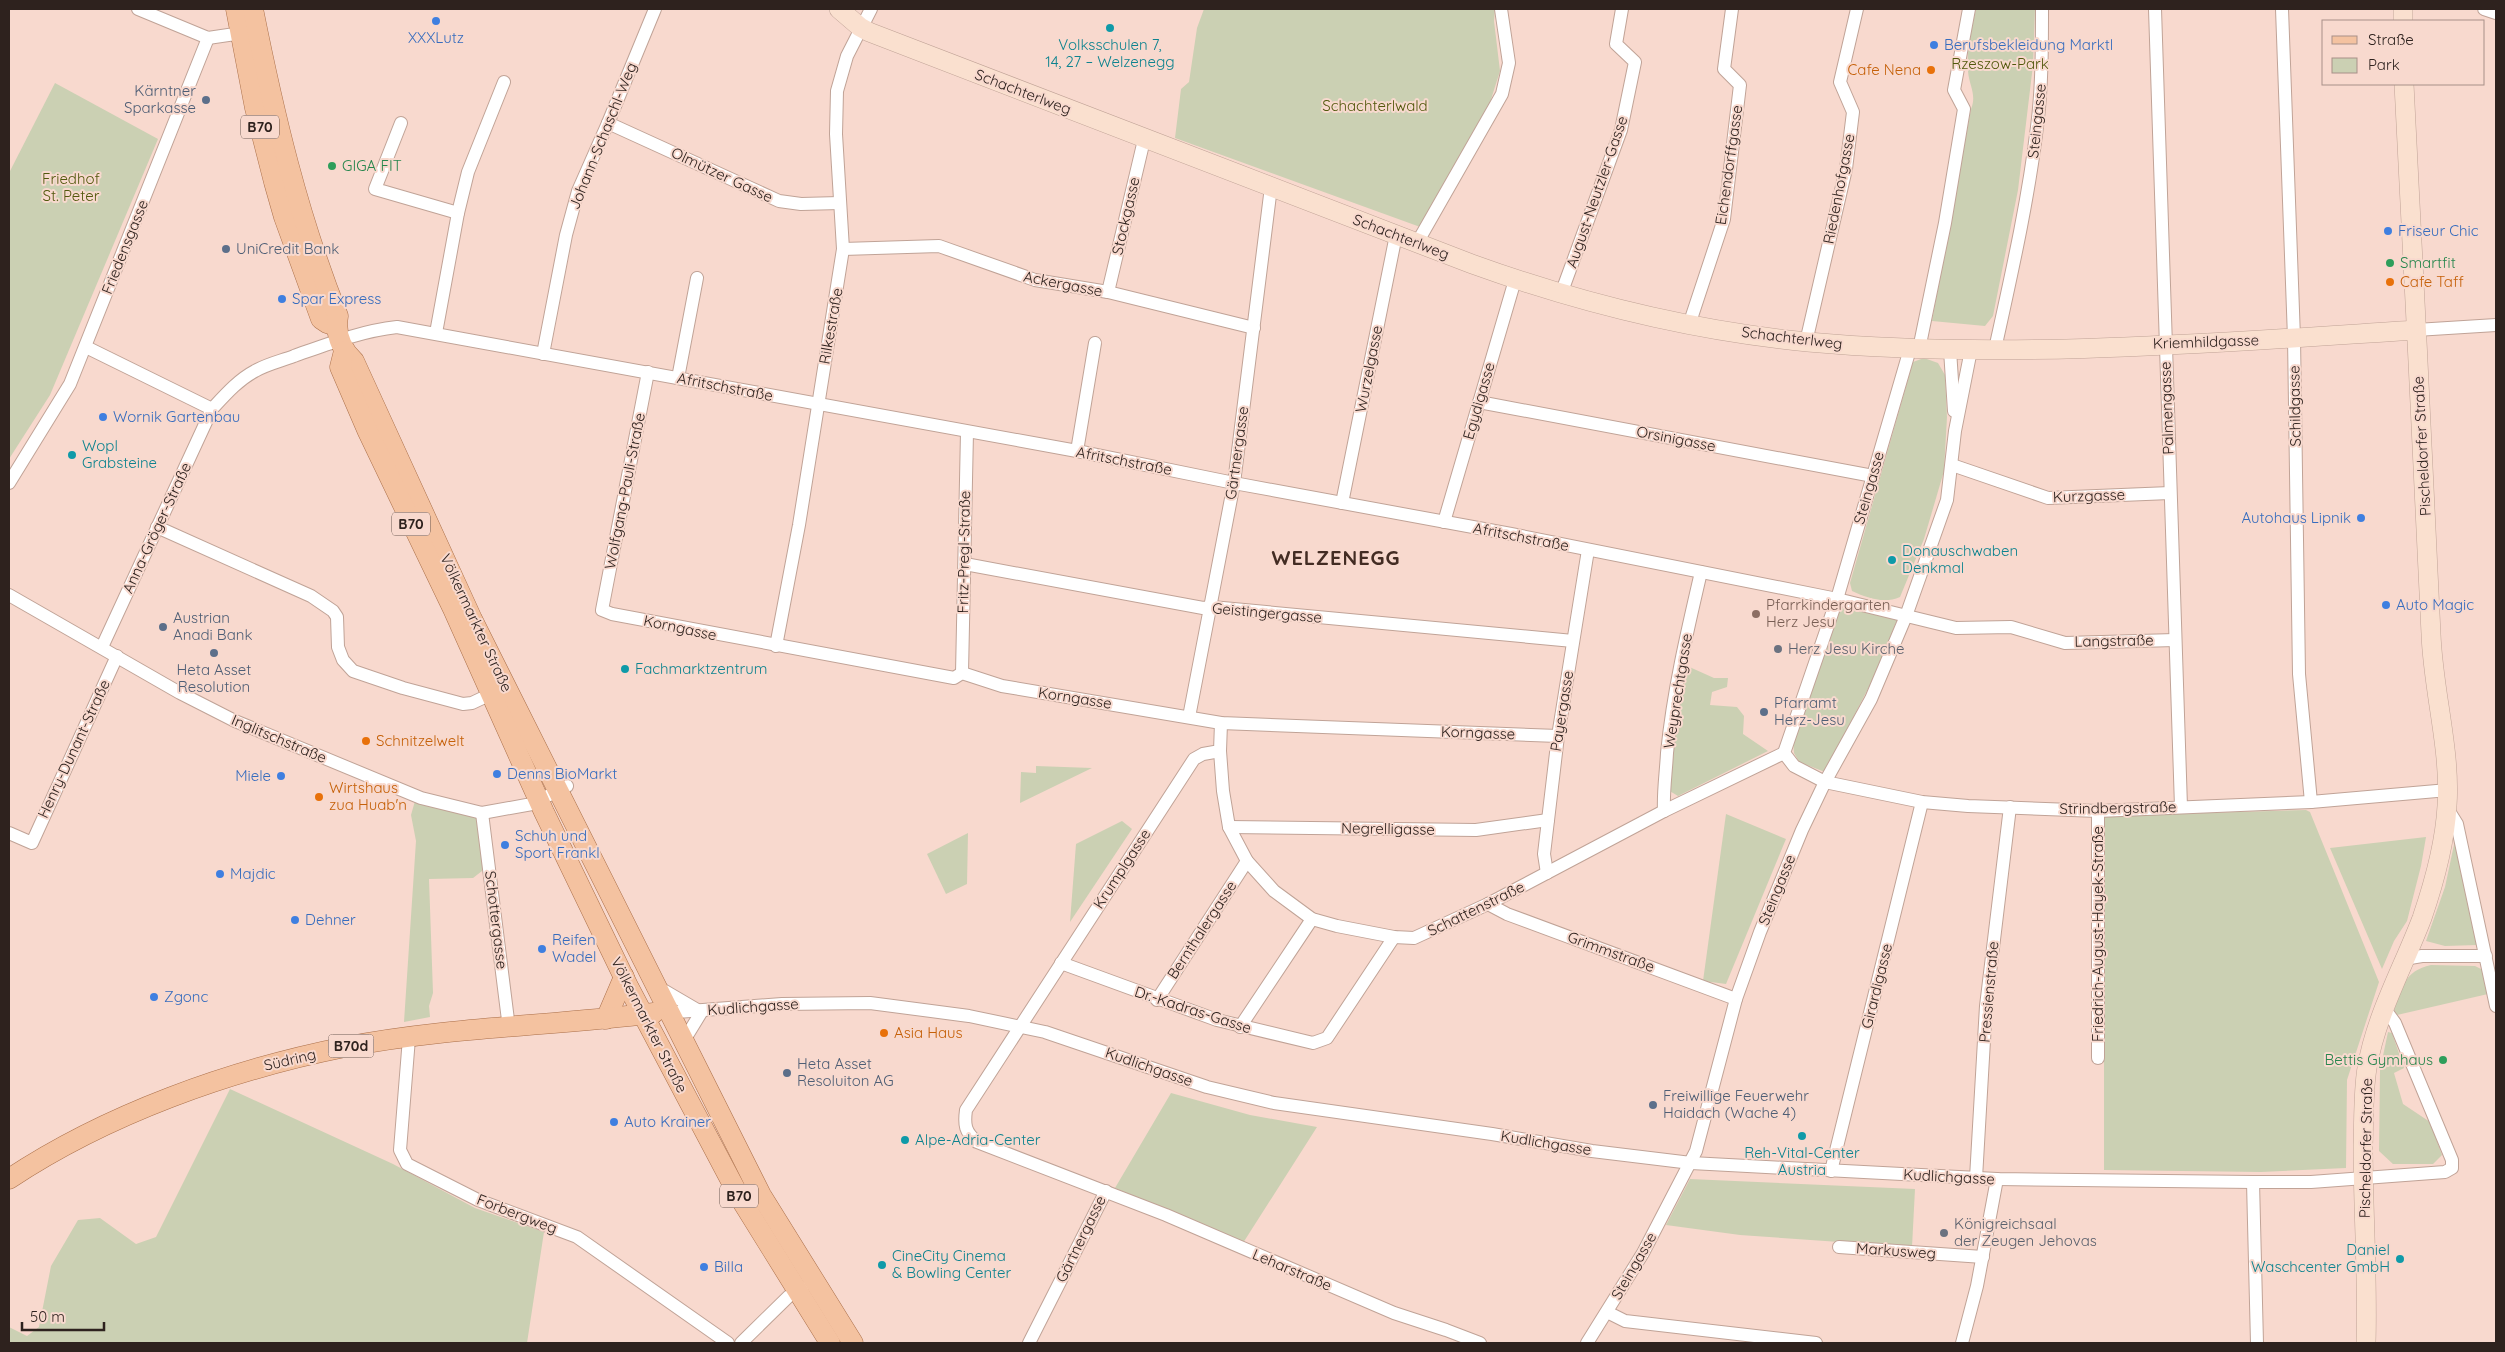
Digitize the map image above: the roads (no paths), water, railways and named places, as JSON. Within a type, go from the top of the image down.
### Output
[{"type":"main road","name":"Völkermarkter Straße","points":[[236,9],[255,108],[283,180],[307,231],[338,316],[340,367],[364,424],[491,694],[546,796],[654,984],[761,1195],[830,1343]]},
{"type":"main road","name":"Völkermarkter Straße","points":[[253,9],[273,107],[283,180]]},
{"type":"main road","name":"Völkermarkter Straße","points":[[340,339],[354,361],[472,619],[516,708],[546,796],[624,978],[740,1198],[805,1286],[853,1343]]},
{"type":"main road","points":[[624,978],[610,1018],[658,1043]]},
{"type":"main road","points":[[654,984],[654,1013],[658,1043]]},
{"type":"main road","name":"Südring","points":[[9,1179],[77,1140],[152,1105],[216,1081],[265,1066],[346,1047],[409,1038],[654,1013]]},
{"type":"street","points":[[138,9],[208,38],[235,34],[243,44]]},
{"type":"street","name":"Johann-Schaschl-Weg","points":[[543,354],[566,235],[578,191],[655,9]]},
{"type":"street","name":"Schachterlweg","points":[[839,9],[860,27],[1144,140],[1515,280],[1561,294],[1690,325],[1806,342],[1915,349],[1995,350]]},
{"type":"street","name":"Rilkestraße","points":[[776,646],[843,249],[836,134],[837,91],[847,56],[860,27],[871,9]]},
{"type":"street","points":[[1417,243],[1502,94],[1509,63],[1501,9]]},
{"type":"street","name":"August-Neutzler-Gasse","points":[[1561,294],[1621,130],[1635,62],[1616,44],[1622,9]]},
{"type":"street","name":"Eichendorffgasse","points":[[1690,325],[1724,219],[1740,85],[1724,69],[1732,9]]},
{"type":"street","name":"Riedenhofgasse","points":[[1806,342],[1846,169],[1853,112],[1840,82],[1857,9]]},
{"type":"street","name":"Steingasse","points":[[1784,753],[1837,599],[1873,476],[1915,349],[1945,223],[1964,109],[1954,90],[1968,9]]},
{"type":"street","name":"Steingasse","points":[[1995,350],[2022,228],[2038,127],[2042,9]]},
{"type":"street","name":"Palmengasse","points":[[2155,9],[2181,807]]},
{"type":"street","name":"Schildgasse","points":[[2282,9],[2294,338],[2299,674],[2311,802]]},
{"type":"street","points":[[2484,9],[2496,13]]},
{"type":"street","name":"Friedensgasse","points":[[9,484],[70,384],[208,38]]},
{"type":"street","points":[[436,333],[458,213],[477,147],[504,82]]},
{"type":"street","name":"Pischeldorfer Straße","points":[[2404,85],[2431,639],[2448,799],[2457,824],[2496,1006]]},
{"type":"street","points":[[401,123],[375,189],[458,213]]},
{"type":"street","name":"Olmützer Gasse","points":[[608,123],[779,201],[801,204],[840,203]]},
{"type":"street","name":"Stockgasse","points":[[1108,292],[1144,140]]},
{"type":"street","name":"Gärtnergasse","points":[[1189,717],[1212,607],[1234,483],[1272,187]]},
{"type":"street","name":"Wurzelgasse","points":[[1342,503],[1396,235]]},
{"type":"street","name":"Ackergasse","points":[[843,249],[939,246],[1035,280],[1108,292],[1254,328]]},
{"type":"street","points":[[678,378],[697,278]]},
{"type":"street","name":"Egydigasse","points":[[1444,522],[1515,280]]},
{"type":"street","points":[[2416,330],[2496,325]]},
{"type":"street","name":"Afritschstraße","points":[[340,339],[376,329],[397,327],[436,333],[1077,451],[1837,599],[1906,616]]},
{"type":"street","name":"Kriemhildgasse","points":[[1995,350],[2294,338],[2416,330]]},
{"type":"street","name":"Anna-Gröger-Straße","points":[[102,647],[212,409],[227,392],[255,370],[340,339]]},
{"type":"street","points":[[1077,451],[1095,343]]},
{"type":"street","points":[[86,347],[212,409]]},
{"type":"street","name":"Steingasse","points":[[1950,350],[1956,431]]},
{"type":"street","name":"Steingasse","points":[[1587,1343],[1643,1253],[1691,1163],[1708,1110],[1736,999],[1778,886],[1825,782],[1871,699],[1906,616],[1947,500],[1956,431],[1971,350]]},
{"type":"street","name":"Wolfgang-Pauli-Straße","points":[[602,610],[648,372]]},
{"type":"street","name":"Orsinigasse","points":[[1479,402],[1873,476]]},
{"type":"street","name":"Fritz-Pregl-Straße","points":[[962,673],[967,432]]},
{"type":"street","name":"Kurzgasse","points":[[1952,465],[2048,498],[2170,493]]},
{"type":"street","points":[[157,527],[311,596],[333,611],[337,617],[338,647],[343,660],[353,671],[458,703],[472,703],[491,694]]},
{"type":"street","name":"Payergasse","points":[[1547,873],[1544,854],[1558,736],[1588,550]]},
{"type":"street","name":"Geistingergasse","points":[[965,564],[1203,608],[1212,607],[1573,641]]},
{"type":"street","name":"Weyprechtgasse","points":[[1664,811],[1663,797],[1670,724],[1680,664],[1700,572]]},
{"type":"street","name":"Inglitschstraße","points":[[9,595],[180,693],[257,730],[421,798],[482,813],[546,796]]},
{"type":"street","name":"Korngasse","points":[[602,610],[612,614],[776,646],[954,678],[962,673],[1002,686],[1221,722],[1558,736]]},
{"type":"street","name":"Langstraße","points":[[1906,616],[1956,628],[2011,627],[2066,643],[2175,640]]},
{"type":"street","name":"Henry-Dunant-Straße","points":[[9,833],[32,843],[117,656]]},
{"type":"street","name":"Völkermarkter Straße","points":[[491,694],[516,708]]},
{"type":"street","points":[[1220,751],[1221,722]]},
{"type":"street","name":"Schattenstraße","points":[[1220,751],[1228,827],[1247,861],[1287,902],[1312,919],[1394,937],[1414,938],[1488,904],[1664,811],[1784,753]]},
{"type":"street","name":"Krumplgasse","points":[[1022,1027],[1061,963],[1194,760],[1203,754],[1220,751]]},
{"type":"street","name":"Strindbergstraße","points":[[1784,753],[1794,766],[1825,782],[1922,802],[2098,810],[2448,799]]},
{"type":"street","name":"Pischeldorfer Straße","points":[[2366,1343],[2368,1304],[2363,1179],[2364,1095],[2367,1069],[2373,1038],[2422,918],[2432,886],[2448,799]]},
{"type":"street","name":"Girardigasse","points":[[1831,1171],[1922,802]]},
{"type":"street","name":"Pressienstraße","points":[[1976,1178],[1986,1006],[2010,807]]},
{"type":"street","name":"Friedrich-August-Hayek-Straße","points":[[2098,810],[2098,1058]]},
{"type":"street","name":"Schottergasse","points":[[482,813],[509,1028]]},
{"type":"street","name":"Negrelligasse","points":[[1228,827],[1476,830],[1548,820]]},
{"type":"street","name":"Bernthalergasse","points":[[1157,1000],[1247,861]]},
{"type":"street","name":"Grimmstraße","points":[[1488,904],[1507,914],[1736,999]]},
{"type":"street","points":[[1240,1027],[1312,919]]},
{"type":"street","name":"Dr.-Kadras-Gasse","points":[[1061,963],[1157,1000],[1240,1027],[1313,1043],[1327,1038],[1394,937]]},
{"type":"street","points":[[2404,959],[2422,956],[2486,956]]},
{"type":"street","points":[[654,984],[701,1011],[684,1042]]},
{"type":"street","name":"Kudlichgasse","points":[[654,1013],[782,1004],[870,1003],[969,1016],[1022,1027],[1091,1047],[1207,1087],[1274,1103],[1492,1134],[1592,1151],[1691,1163],[1997,1179],[2253,1182],[2363,1179],[2445,1172],[2452,1168],[2452,1160],[2395,1023],[2384,1008]]},
{"type":"street","name":"Gärtnergasse","points":[[1022,1027],[966,1110],[964,1124],[968,1135],[977,1142],[1106,1191],[1030,1343]]},
{"type":"street","name":"Forbergweg","points":[[409,1038],[400,1150],[407,1164],[478,1200],[577,1237],[728,1343]]},
{"type":"street","points":[[1963,1343],[1983,1257],[1997,1179]]},
{"type":"street","points":[[2253,1182],[2257,1343]]},
{"type":"street","name":"Leharstraße","points":[[1106,1191],[1394,1313],[1480,1343]]},
{"type":"street","name":"Markusweg","points":[[1839,1247],[1983,1257]]},
{"type":"street","points":[[741,1343],[805,1286]]},
{"type":"street","points":[[1607,1312],[1625,1321],[1768,1341],[1816,1343]]},
{"type":"place","name":"XXXLutz","points":[[436,21]]},
{"type":"place","name":"Volksschulen 7, 14, 27 – Welzenegg","points":[[1110,28]]},
{"type":"place","name":"Berufsbekleidung Marktl","points":[[1934,45]]},
{"type":"place","name":"Cafe Nena","points":[[1931,70]]},
{"type":"place","name":"Kärntner Sparkasse","points":[[206,100]]},
{"type":"place","name":"GIGA FIT","points":[[332,166]]},
{"type":"place","name":"Friseur Chic","points":[[2388,231]]},
{"type":"place","name":"UniCredit Bank","points":[[226,249]]},
{"type":"place","name":"Smartfit","points":[[2390,263]]},
{"type":"place","name":"Cafe Taff","points":[[2390,282]]},
{"type":"place","name":"Spar Express","points":[[282,299]]},
{"type":"place","name":"Wornik Gartenbau","points":[[103,417]]},
{"type":"place","name":"Wopl Grabsteine","points":[[72,455]]},
{"type":"place","name":"Autohaus Lipnik","points":[[2361,518]]},
{"type":"place","name":"Donauschwaben Denkmal","points":[[1892,560]]},
{"type":"place","name":"Auto Magic","points":[[2386,605]]},
{"type":"place","name":"Pfarrkindergarten Herz Jesu","points":[[1756,614]]},
{"type":"place","name":"Austrian Anadi Bank","points":[[163,627]]},
{"type":"place","name":"Herz Jesu Kirche","points":[[1778,649]]},
{"type":"place","name":"Heta Asset Resolution","points":[[214,653]]},
{"type":"place","name":"Fachmarktzentrum","points":[[625,669]]},
{"type":"place","name":"Pfarramt Herz-Jesu","points":[[1764,712]]},
{"type":"place","name":"Schnitzelwelt","points":[[366,741]]},
{"type":"place","name":"Denns BioMarkt","points":[[497,774]]},
{"type":"place","name":"Miele","points":[[281,776]]},
{"type":"place","name":"Wirtshaus zua Huab'n","points":[[319,797]]},
{"type":"place","name":"Schuh und Sport Frankl","points":[[505,845]]},
{"type":"place","name":"Majdic","points":[[220,874]]},
{"type":"place","name":"Dehner","points":[[295,920]]},
{"type":"place","name":"Reifen Wadel","points":[[542,949]]},
{"type":"place","name":"Zgonc","points":[[154,997]]},
{"type":"place","name":"Asia Haus","points":[[884,1033]]},
{"type":"place","name":"Bettis Gymhaus","points":[[2443,1060]]},
{"type":"place","name":"Heta Asset Resoluiton AG","points":[[787,1073]]},
{"type":"place","name":"Freiwillige Feuerwehr Haidach (Wache 4)","points":[[1653,1105]]},
{"type":"place","name":"Auto Krainer","points":[[614,1122]]},
{"type":"place","name":"Reh-Vital-Center Austria","points":[[1802,1136]]},
{"type":"place","name":"Alpe-Adria-Center","points":[[905,1140]]},
{"type":"place","name":"Königreichsaal der Zeugen Jehovas","points":[[1944,1233]]},
{"type":"place","name":"Daniel Waschcenter GmbH","points":[[2400,1259]]},
{"type":"place","name":"CineCity Cinema & Bowling Center","points":[[882,1265]]},
{"type":"place","name":"Billa","points":[[704,1267]]},
{"type":"district","name":"WELZENEGG","points":[[1336,558]]},
{"type":"park label","name":"Rzeszow-Park","points":[[2000,64]]},
{"type":"park label","name":"Schachterlwald","points":[[1375,106]]},
{"type":"park label","name":"Friedhof St. Peter","points":[[71,188]]}]
